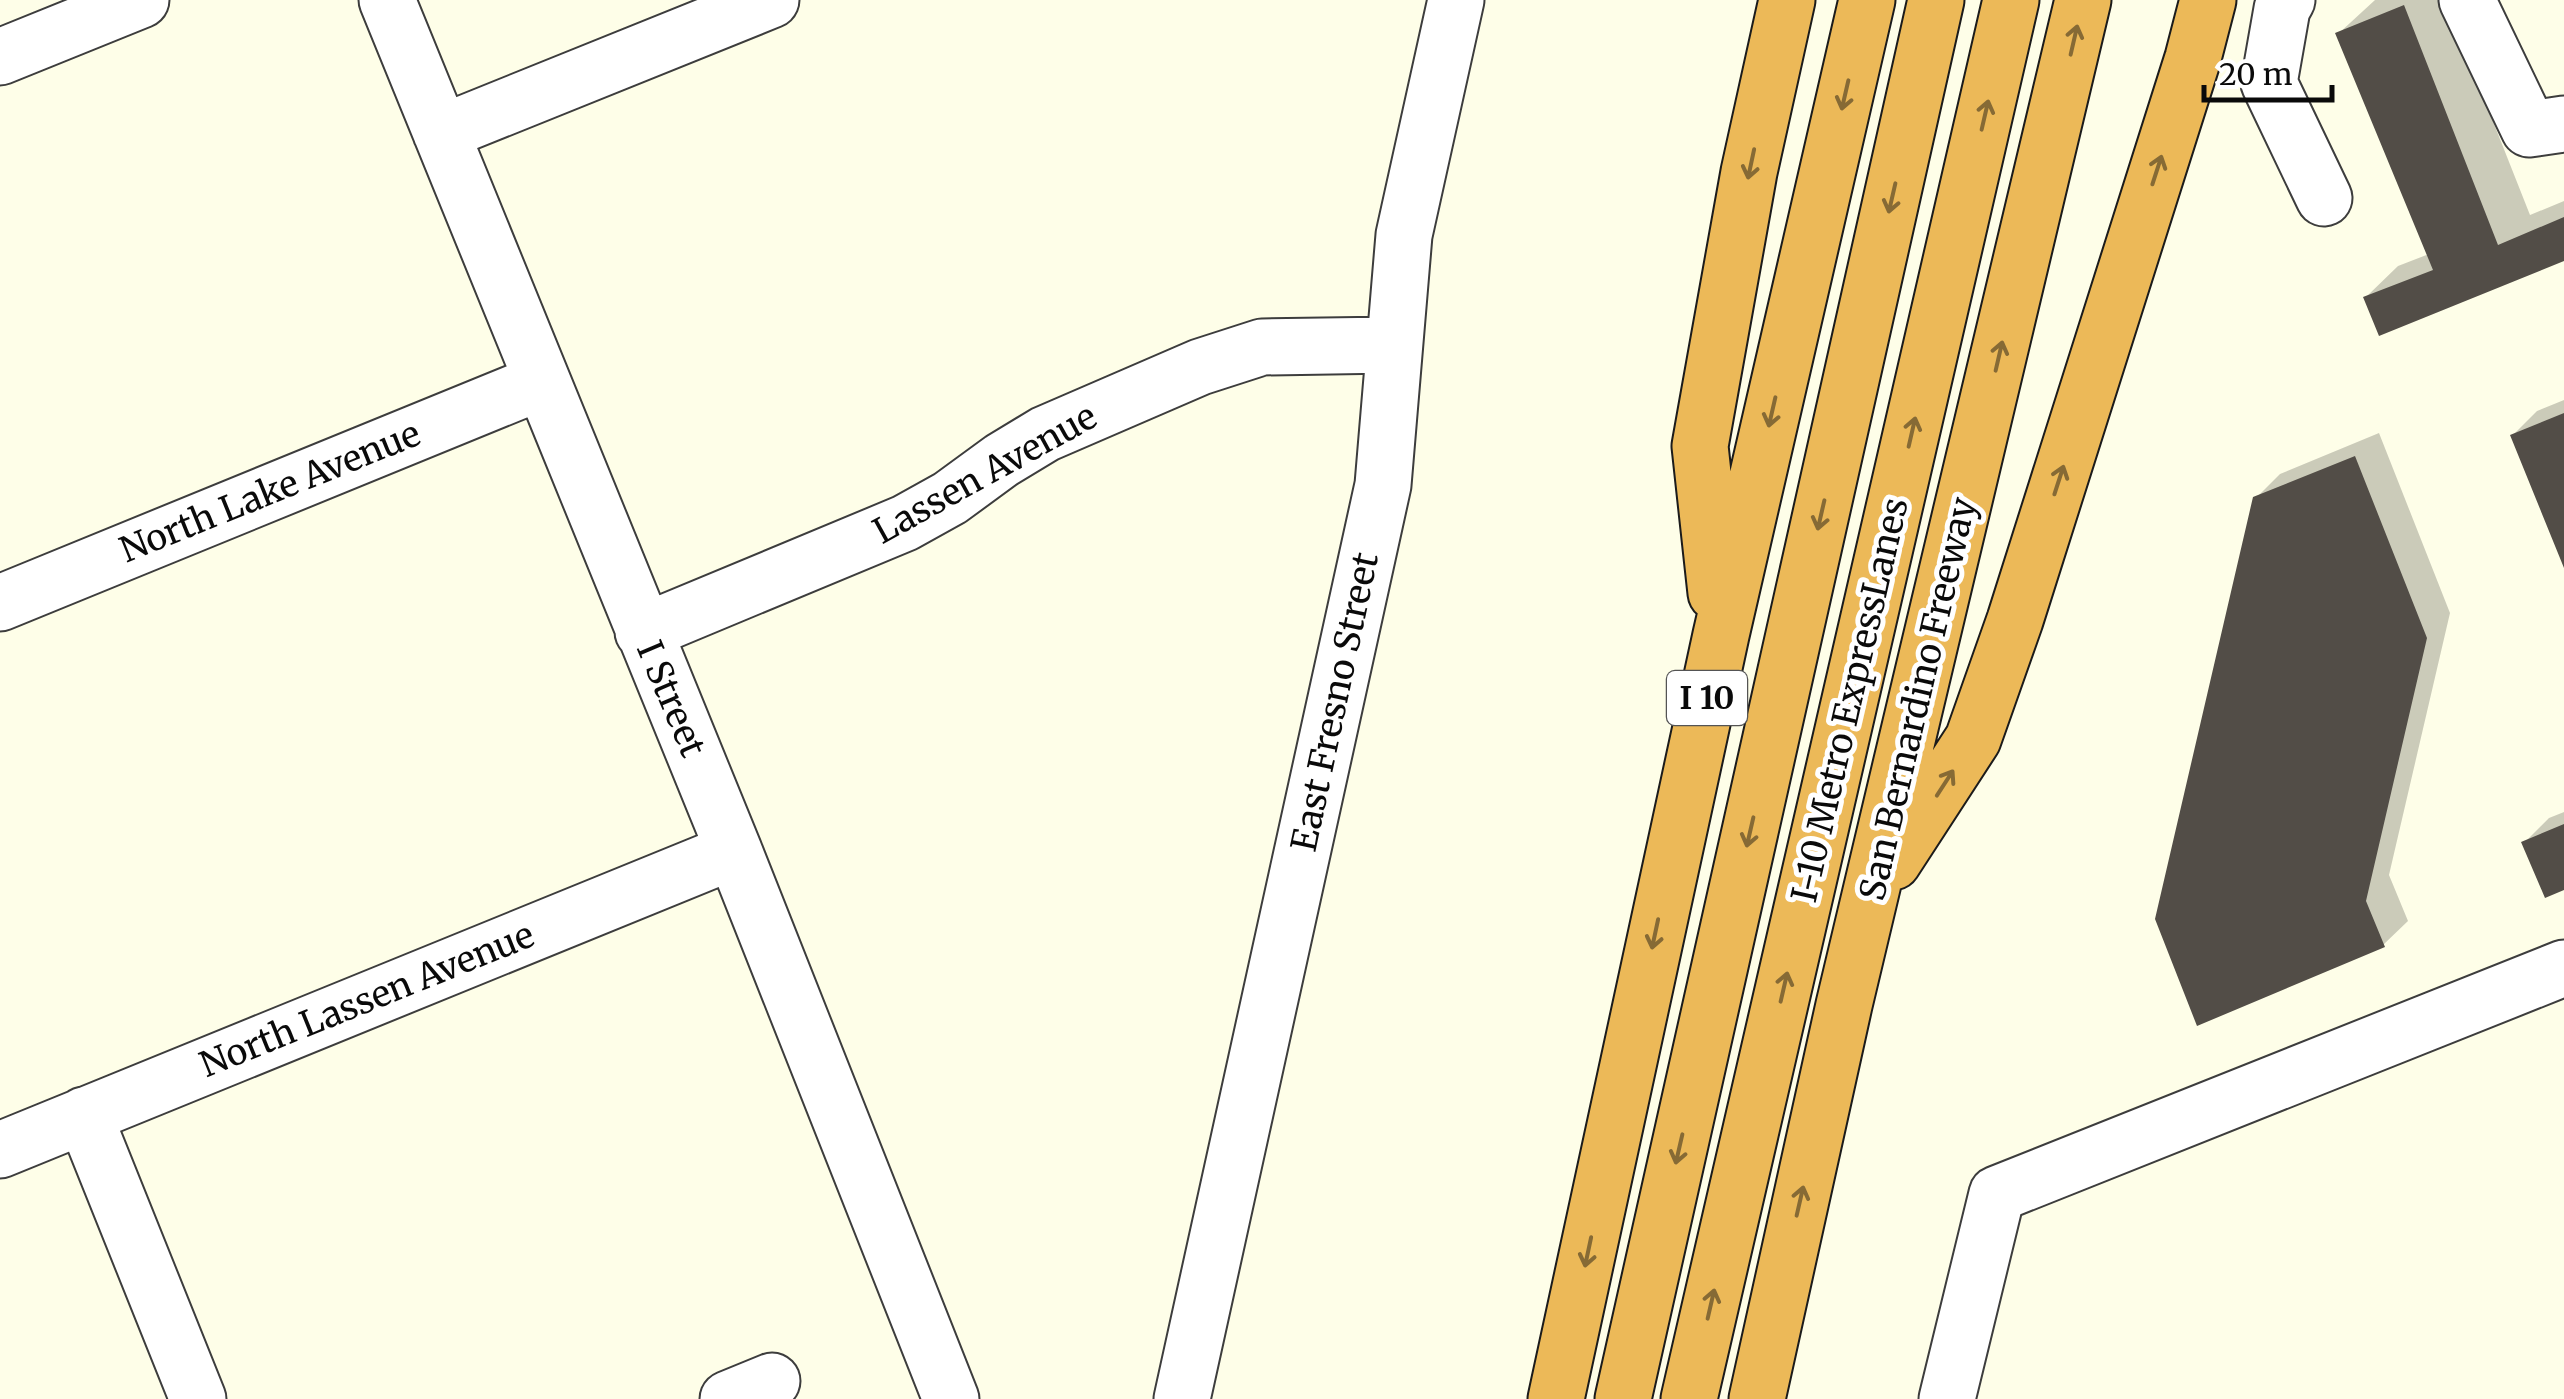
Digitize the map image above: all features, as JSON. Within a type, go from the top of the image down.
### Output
[{"type":"highway","points":[[1721,635],[1700,446],[1750,172],[1787,0]]},
{"type":"highway","name":"I 10","points":[[1556,1399],[1721,635],[1867,0]]},
{"type":"highway","name":"I-10 Metro ExpressLanes","points":[[1623,1399],[1936,0]]},
{"type":"highway","name":"I-10 Metro ExpressLanes","points":[[1689,1399],[2011,0]]},
{"type":"highway","name":"San Bernardino Freeway","points":[[1756,1399],[1844,1005],[2083,0]]},
{"type":"highway","points":[[1872,894],[1973,739],[2056,489],[2208,0]]},
{"type":"street","points":[[0,58],[141,0]]},
{"type":"street","name":"I Street","points":[[387,0],[734,851],[952,1399]]},
{"type":"street","points":[[441,134],[771,0]]},
{"type":"street","name":"East Fresno Street","points":[[1182,1399],[1383,486],[1404,235],[1456,0]]},
{"type":"street","points":[[2287,0],[2282,8],[2270,83],[2324,198]]},
{"type":"street","points":[[2467,0],[2529,129],[2564,124]]},
{"type":"street","name":"Lassen Avenue","points":[[643,632],[905,523],[1046,434],[1200,367],[1262,347],[1394,346]]},
{"type":"street","name":"North Lake Avenue","points":[[0,604],[541,382]]},
{"type":"street","name":"North Lassen Avenue","points":[[0,1150],[734,851]]},
{"type":"street","points":[[1947,1399],[1997,1194],[2564,968]]},
{"type":"street","points":[[84,1115],[198,1399]]},
{"type":"building","points":[[2404,5],[2498,245],[2564,217],[2564,261],[2379,336],[2363,297],[2433,270],[2335,33]]},
{"type":"building","points":[[2564,413],[2564,568],[2510,435]]},
{"type":"building","points":[[2355,456],[2427,638],[2366,901],[2385,947],[2197,1026],[2155,919],[2253,497]]},
{"type":"building","points":[[2564,824],[2564,890],[2545,898],[2521,842]]}]
